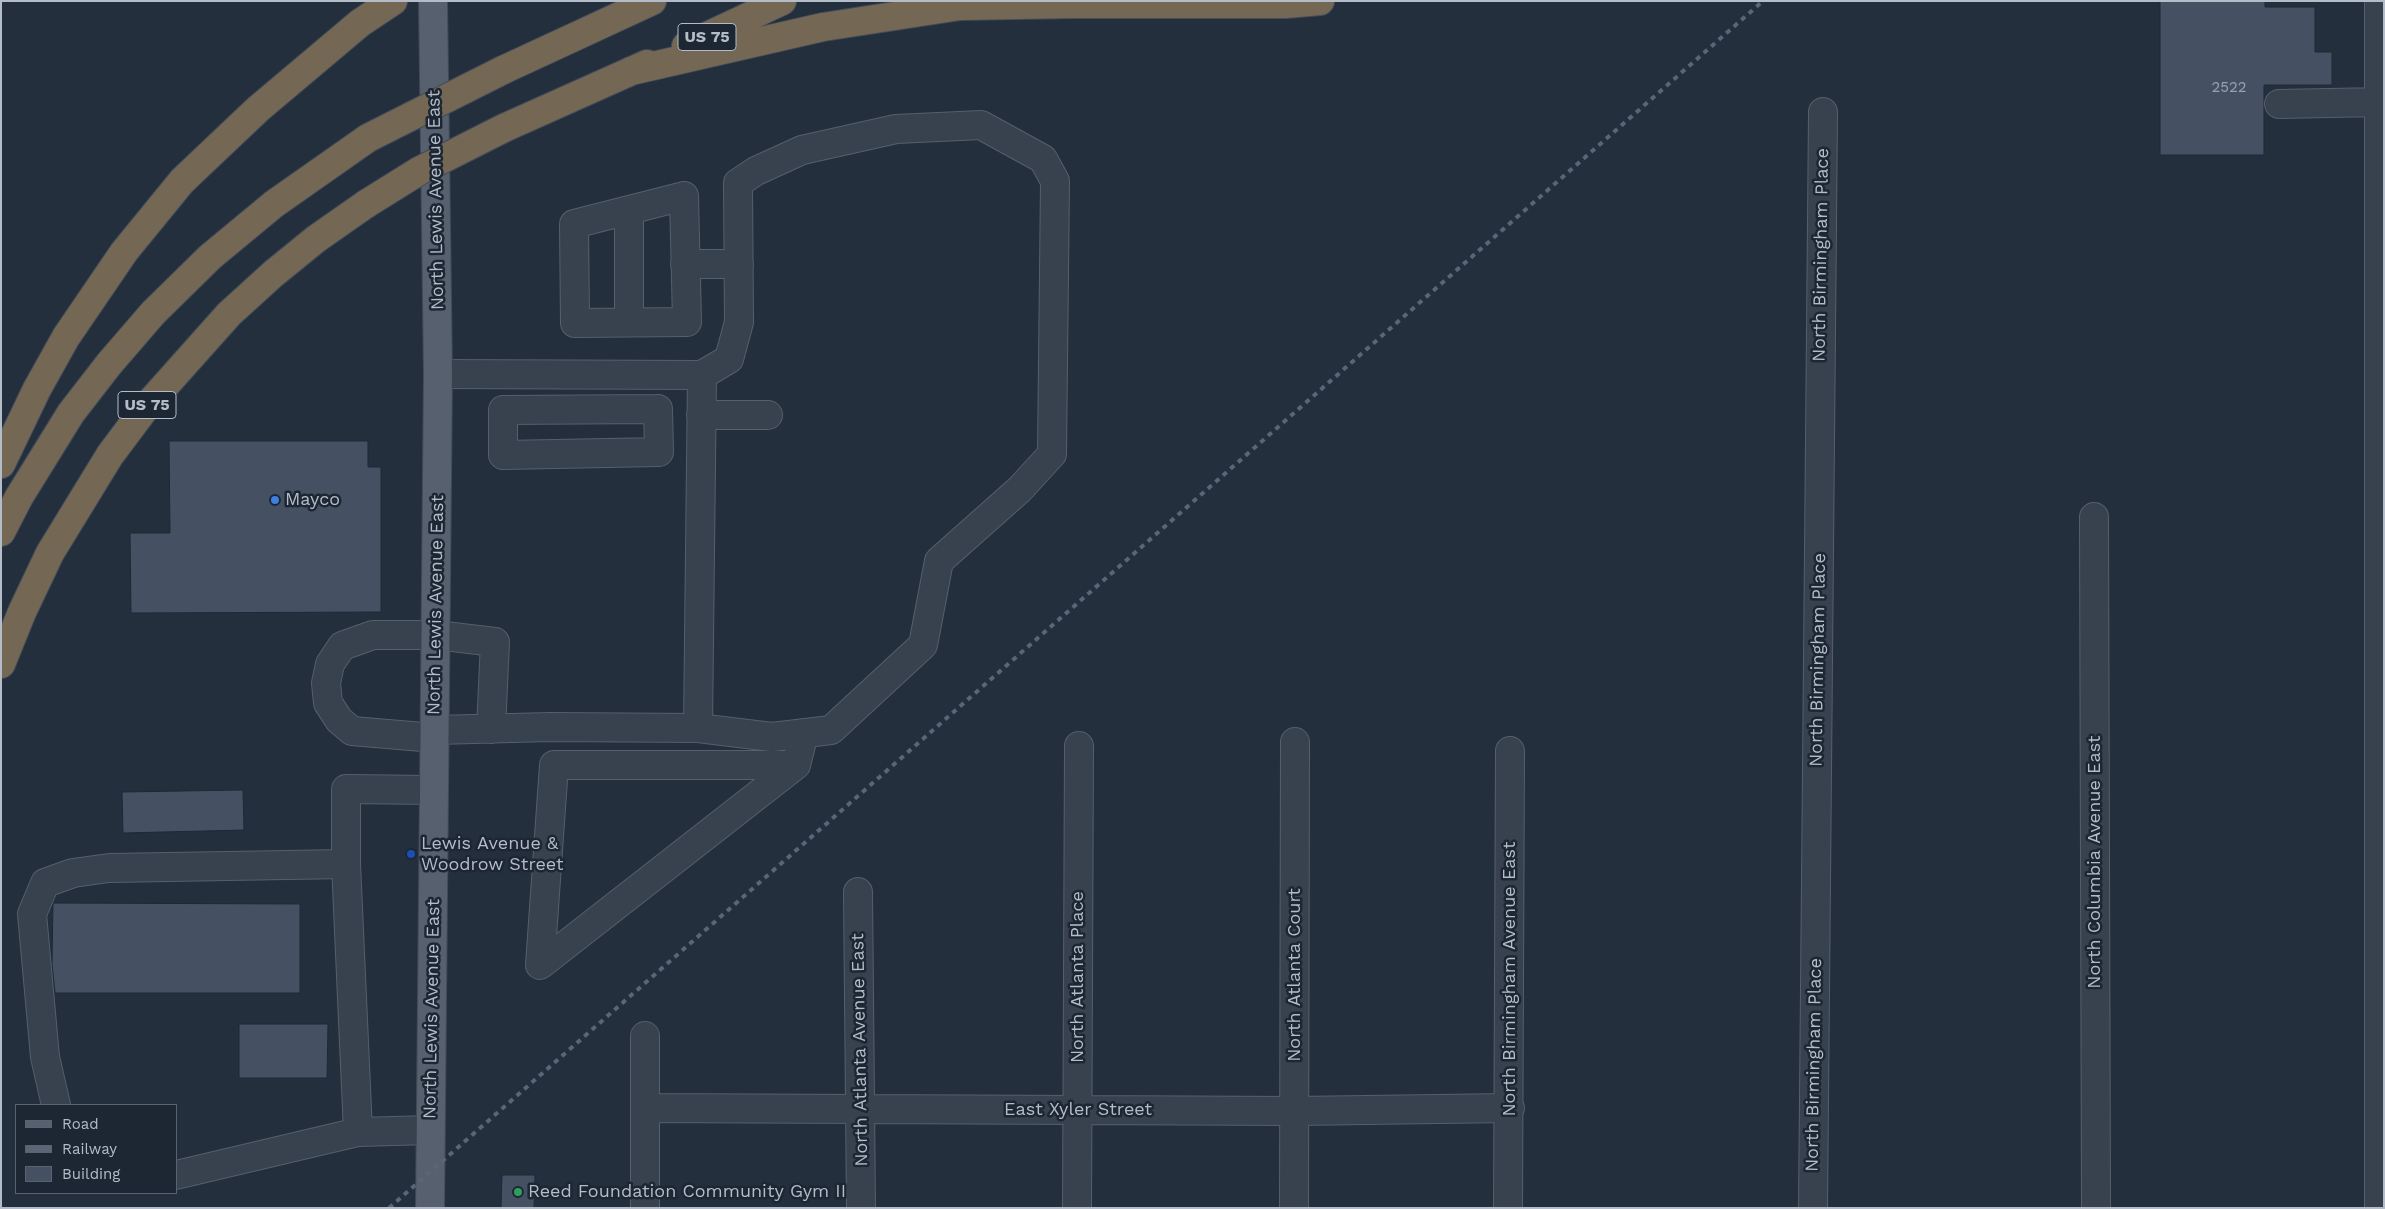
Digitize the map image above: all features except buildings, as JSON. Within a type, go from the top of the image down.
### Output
[{"type":"highway","points":[[1,464],[37,389],[71,330],[124,252],[182,181],[258,109],[360,23],[393,1]]},
{"type":"highway","name":"US 75","points":[[1,532],[19,497],[72,413],[109,364],[153,313],[210,257],[274,204],[368,138],[503,70],[652,1]]},
{"type":"highway","name":"US 75","points":[[1,664],[22,612],[50,553],[105,462],[146,407],[186,360],[236,308],[316,239],[366,204],[419,171],[504,128],[782,1]]},
{"type":"highway","points":[[631,71],[822,27],[960,6],[1286,4],[1320,1]]},
{"type":"main road","name":"North Lewis Avenue East","points":[[430,1208],[438,374],[433,1]]},
{"type":"street","points":[[2379,1],[2380,1208]]},
{"type":"street","points":[[2279,104],[2379,102]]},
{"type":"street","name":"North Birmingham Place","points":[[1813,1208],[1823,112]]},
{"type":"street","points":[[438,374],[702,375],[729,359],[739,322],[738,183],[756,171],[802,150],[896,129],[981,125],[1043,159],[1055,181],[1052,454],[1020,489],[939,560],[923,646],[831,730],[772,737],[698,728],[490,728],[435,734],[352,731],[339,720],[328,703],[326,683],[330,664],[342,646],[373,635],[436,635],[495,642],[490,728]]},
{"type":"street","points":[[684,196],[685,264],[687,322],[575,323],[574,224],[684,196]]},
{"type":"street","points":[[629,210],[629,322]]},
{"type":"street","points":[[685,264],[739,264]]},
{"type":"street","points":[[698,728],[702,375]]},
{"type":"street","points":[[658,409],[659,435],[659,452],[503,455],[503,410],[658,409]]},
{"type":"street","points":[[659,435],[701,424],[768,415]]},
{"type":"street","name":"North Columbia Avenue East","points":[[2094,517],[2096,1208]]},
{"type":"street","points":[[796,765],[554,765],[540,964],[796,765],[804,733]]},
{"type":"street","name":"North Atlanta Court","points":[[1294,742],[1294,1208]]},
{"type":"street","name":"North Atlanta Place","points":[[1077,1208],[1079,746]]},
{"type":"street","name":"North Birmingham Avenue East","points":[[1508,1208],[1510,1108],[1510,751]]},
{"type":"street","points":[[358,1132],[346,864],[346,789],[434,790]]},
{"type":"street","points":[[56,1104],[44,1057],[32,914],[45,883],[73,873],[109,868],[346,864]]},
{"type":"street","name":"North Atlanta Avenue East","points":[[858,892],[861,1208]]},
{"type":"street","points":[[645,1036],[645,1208]]},
{"type":"street","name":"East Xyler Street","points":[[646,1108],[1294,1111],[1510,1108]]},
{"type":"street","points":[[178,1175],[358,1132],[430,1130]]},
{"type":"railway","points":[[389,1208],[1763,1]]},
{"type":"place","name":"Mayco","points":[[275,500]]},
{"type":"place","name":"Lewis Avenue & Woodrow Street","points":[[411,854]]},
{"type":"place","name":"Reed Foundation Community Gym II","points":[[518,1192]]}]
